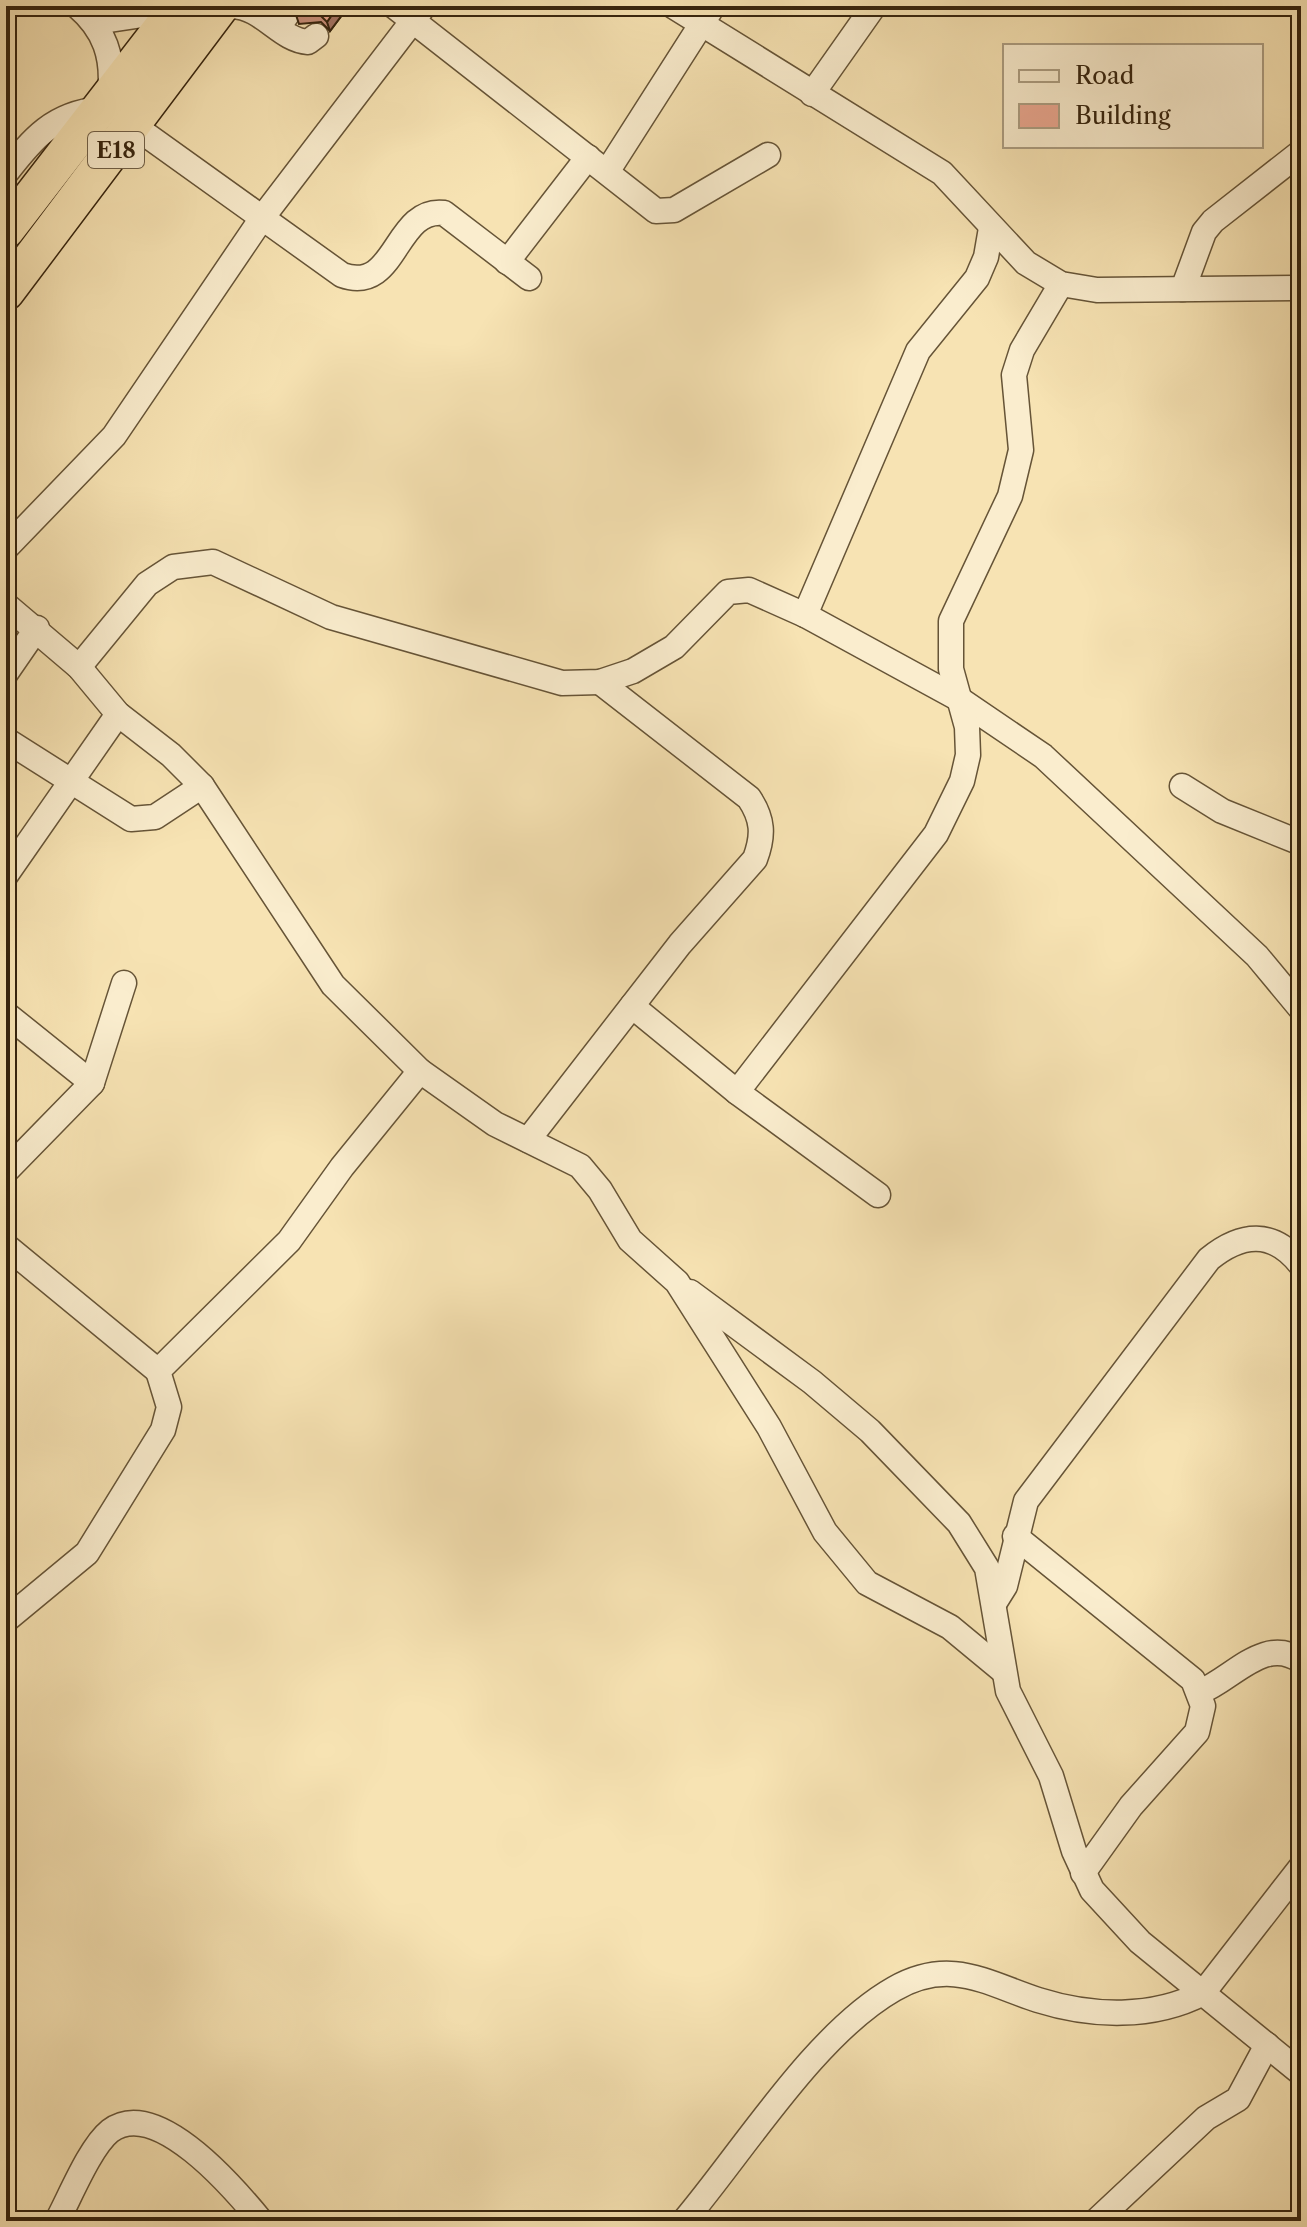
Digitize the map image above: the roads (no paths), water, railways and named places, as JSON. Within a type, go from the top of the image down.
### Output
[{"type":"highway","name":"E18","points":[[6,292],[226,6]]},
{"type":"highway","name":"E18","points":[[6,230],[178,8]]},
{"type":"street","points":[[226,6],[268,15],[304,42],[316,36]]},
{"type":"street","points":[[268,15],[293,6]]},
{"type":"street","points":[[673,6],[706,15],[812,94],[942,173],[1026,263],[1061,284],[1097,290],[1294,288]]},
{"type":"street","points":[[812,94],[874,6]]},
{"type":"street","points":[[6,173],[48,125],[105,102],[109,52],[86,14],[178,8]]},
{"type":"street","points":[[6,548],[106,447],[262,218],[410,11],[656,211],[663,212],[768,155]]},
{"type":"street","points":[[507,262],[598,165],[706,15]]},
{"type":"street","points":[[134,126],[342,275],[356,280],[378,272],[417,219],[434,212],[444,213],[529,278]]},
{"type":"street","points":[[1183,289],[1204,232],[1213,221],[1301,152]]},
{"type":"street","points":[[805,615],[918,351],[977,278],[986,257],[991,228]]},
{"type":"street","points":[[737,1092],[936,834],[951,807],[968,755],[967,727],[951,669],[951,621],[1010,496],[1021,450],[1014,375],[1022,350],[1061,284]]},
{"type":"street","points":[[79,667],[147,584],[173,567],[213,562],[331,617],[542,680],[600,682],[633,671],[674,647],[728,592],[739,588],[805,615],[1002,725],[1082,789],[1257,956],[1301,1009]]},
{"type":"street","points":[[6,605],[37,628],[79,667],[118,714],[171,755],[202,786],[333,985],[420,1071],[495,1124],[580,1166],[592,1178],[630,1240],[677,1282],[812,1382],[913,1472],[977,1547],[987,1568],[1008,1691],[1060,1798],[1083,1873],[1110,1912],[1140,1942],[1301,2073]]},
{"type":"street","points":[[6,673],[37,628]]},
{"type":"street","points":[[528,1140],[680,944],[755,859],[762,827],[749,798],[600,682]]},
{"type":"street","points":[[6,875],[118,714]]},
{"type":"street","points":[[6,740],[124,816],[139,820],[155,817],[202,786]]},
{"type":"street","points":[[1182,786],[1222,811],[1301,843]]},
{"type":"street","points":[[6,1171],[92,1083],[124,983]]},
{"type":"street","points":[[632,1006],[737,1092],[878,1195]]},
{"type":"street","points":[[6,1014],[92,1083]]},
{"type":"street","points":[[158,1371],[289,1241],[342,1167],[420,1071]]},
{"type":"street","points":[[995,1602],[1005,1586],[1020,1515],[1033,1491],[1209,1259],[1229,1243],[1250,1237],[1271,1241],[1301,1265]]},
{"type":"street","points":[[6,1246],[158,1371],[169,1407],[163,1430],[87,1553],[6,1620]]},
{"type":"street","points":[[677,1282],[769,1427],[825,1532],[867,1583],[950,1627],[1002,1670]]},
{"type":"street","points":[[1015,1536],[1183,1671],[1200,1692],[1202,1719],[1197,1732],[1131,1806],[1083,1873]]},
{"type":"street","points":[[1200,1692],[1265,1653],[1276,1650],[1301,1661]]},
{"type":"street","points":[[684,2221],[842,2028],[896,1988],[925,1977],[956,1973],[977,1976],[1070,2008],[1113,2012],[1162,2010],[1203,1993],[1301,1867]]},
{"type":"street","points":[[1109,2217],[1206,2118],[1238,2099],[1267,2045]]},
{"type":"street","points":[[57,2221],[100,2141],[126,2123],[142,2122],[158,2126],[194,2153],[261,2221]]}]
